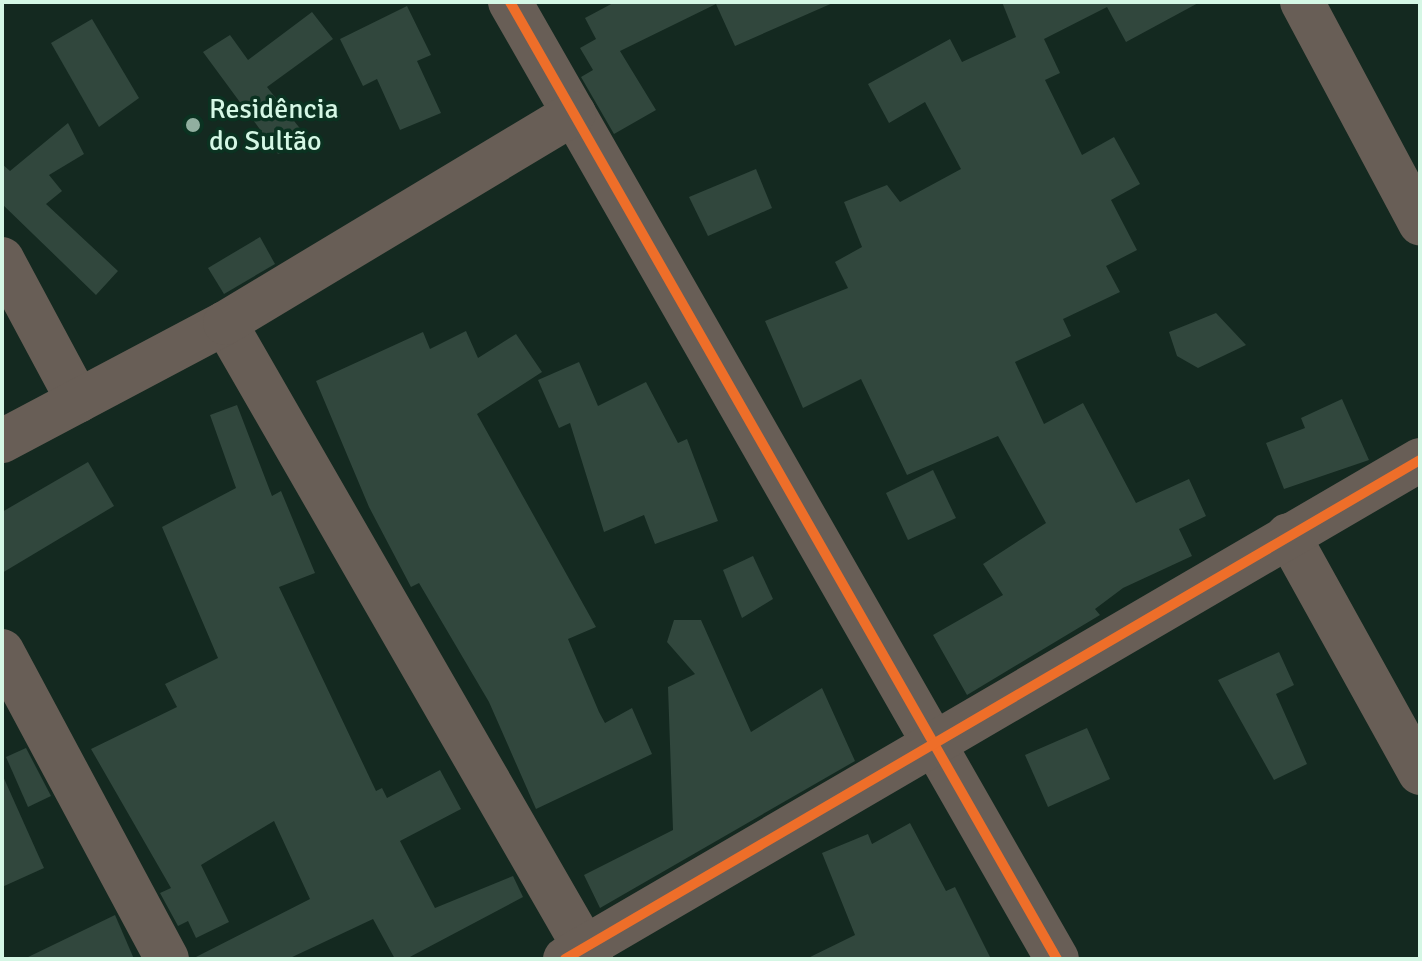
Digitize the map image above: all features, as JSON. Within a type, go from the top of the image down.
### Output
[{"type":"street","points":[[510,2],[1057,959]]},
{"type":"street","points":[[1302,2],[1420,223]]},
{"type":"street","points":[[2,441],[225,323],[574,113]]},
{"type":"street","points":[[2,259],[78,401]]},
{"type":"street","points":[[225,323],[580,955],[1420,460]]},
{"type":"street","points":[[1288,535],[1420,773]]},
{"type":"street","points":[[2,651],[167,959]]},
{"type":"building","points":[[615,2],[835,2],[735,46],[716,4],[620,51],[656,110],[614,134],[581,77],[593,70],[580,48],[596,39],[585,18]]},
{"type":"building","points":[[1002,2],[1200,2],[1126,42],[1107,7],[1044,39],[1060,73],[1045,80],[1082,155],[1114,137],[1140,184],[1111,200],[1137,250],[1106,266],[1120,292],[1063,319],[1071,336],[1015,362],[1044,424],[1083,403],[1136,503],[1189,479],[1206,516],[1179,529],[1192,556],[1123,588],[1095,609],[1100,615],[967,695],[933,635],[1003,595],[983,564],[1046,523],[998,436],[907,475],[861,379],[803,408],[765,321],[848,288],[835,262],[862,247],[844,202],[887,185],[900,202],[961,169],[925,102],[889,123],[868,84],[950,39],[962,62],[1016,37]]},
{"type":"building","points":[[407,6],[431,55],[417,61],[441,113],[400,130],[377,79],[363,86],[340,39]]},
{"type":"building","points":[[312,12],[333,39],[267,87],[310,141],[278,154],[203,52],[230,35],[248,60]]},
{"type":"building","points":[[92,19],[139,98],[99,127],[51,43]]},
{"type":"building","points":[[68,123],[84,154],[49,175],[62,191],[46,204],[118,271],[96,295],[2,204],[2,164],[10,171]]},
{"type":"building","points":[[756,169],[772,208],[708,236],[689,197]]},
{"type":"building","points":[[260,237],[275,264],[224,294],[208,268]]},
{"type":"building","points":[[1216,313],[1246,345],[1198,368],[1177,356],[1169,332]]},
{"type":"building","points":[[466,331],[478,358],[516,334],[542,372],[477,414],[596,627],[568,639],[599,712],[605,723],[632,708],[652,754],[536,809],[489,702],[419,583],[411,587],[369,507],[316,381],[423,332],[430,349]]},
{"type":"building","points":[[579,362],[598,406],[646,382],[678,443],[687,439],[718,521],[655,544],[644,515],[604,532],[570,423],[559,428],[538,380]]},
{"type":"building","points":[[1342,399],[1369,460],[1284,489],[1266,443],[1305,428],[1301,418]]},
{"type":"building","points":[[237,405],[272,496],[281,491],[315,573],[279,587],[376,791],[382,788],[387,798],[440,770],[461,809],[400,841],[435,908],[513,876],[523,897],[406,959],[395,959],[373,919],[288,959],[192,959],[310,899],[274,821],[201,865],[229,922],[196,938],[188,921],[178,926],[160,893],[171,888],[91,749],[177,707],[165,684],[218,658],[162,527],[236,488],[210,415]]},
{"type":"building","points":[[88,462],[114,506],[2,573],[2,512]]},
{"type":"building","points":[[933,470],[956,518],[908,540],[886,493]]},
{"type":"building","points":[[753,556],[773,599],[742,618],[723,570]]},
{"type":"building","points":[[674,620],[701,620],[751,732],[822,688],[855,761],[600,908],[584,875],[673,830],[668,687],[695,674],[667,642]]},
{"type":"building","points":[[1279,652],[1294,685],[1276,694],[1307,764],[1274,780],[1218,680]]},
{"type":"building","points":[[1087,728],[1110,779],[1048,807],[1025,755]]},
{"type":"building","points":[[26,748],[51,796],[28,807],[6,757]]},
{"type":"building","points":[[2,774],[44,868],[2,887]]},
{"type":"building","points":[[910,823],[946,891],[955,887],[991,959],[806,959],[855,935],[822,853],[868,834],[872,844]]},
{"type":"building","points":[[115,915],[134,959],[24,959]]},
{"type":"cycle path","points":[[510,2],[1057,959]]},
{"type":"cycle path","points":[[565,959],[1420,460]]},
{"type":"place","name":"Residência do Sultão","points":[[193,125]]}]
